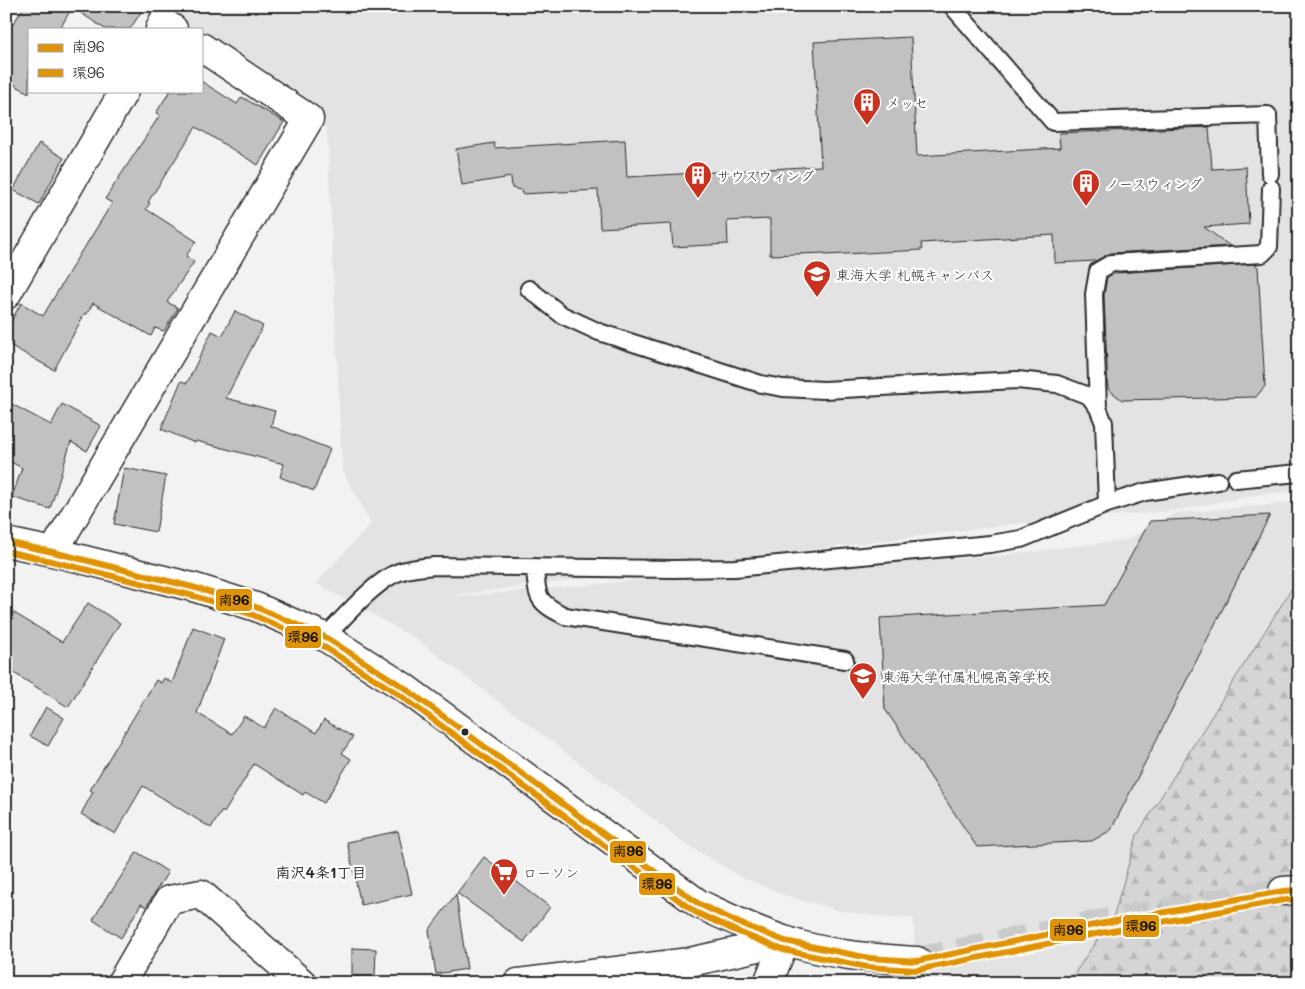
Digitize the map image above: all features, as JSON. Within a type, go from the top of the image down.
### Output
[{"type":"street","points":[[160,28],[163,22],[172,28]]},
{"type":"street","points":[[53,552],[309,119],[202,49]]},
{"type":"street","points":[[6,295],[123,92]]},
{"type":"street","points":[[6,542],[196,588],[256,607],[325,637],[402,686],[699,904],[785,941],[869,958],[917,960]]},
{"type":"street","points":[[121,983],[169,900],[201,894],[302,983]]},
{"type":"street","points":[[518,983],[593,979],[690,962],[785,941]]},
{"type":"street","points":[[768,983],[785,941]]},
{"type":"lane","points":[[952,6],[1052,122],[1268,115],[1269,247],[1262,254],[1112,264],[1098,272],[1094,294],[1098,408]]},
{"type":"lane","points":[[529,289],[562,315],[599,332],[762,384],[792,389],[824,390],[1017,380],[1057,384],[1089,396],[1098,408],[1104,423],[1107,504]]},
{"type":"lane","points":[[1236,479],[1299,473]]},
{"type":"lane","points":[[325,637],[374,589],[390,576],[402,571],[434,566],[735,568],[990,544],[1020,539],[1107,504],[1145,492],[1218,481]]},
{"type":"lane","points":[[535,567],[537,593],[548,606],[565,616],[845,660]]},
{"type":"shaded area","name":"東海大学 札幌キャンパス","points":[[156,6],[1299,6],[1299,492],[1267,493],[1171,511],[1014,524],[454,595],[477,595],[749,570],[995,556],[1126,540],[1176,513],[1299,502],[1299,583],[1163,983],[917,983],[913,918],[889,918],[841,911],[787,896],[739,876],[683,842],[415,638],[316,583],[371,524],[342,469],[327,128],[202,39],[202,28],[187,28]]},
{"type":"green space","points":[[1299,577],[1299,983],[1068,983],[1114,915],[1137,835]]},
{"type":"building","points":[[24,6],[145,6],[131,28],[104,28],[72,7],[61,28],[28,28],[29,93],[6,80],[6,36]]},
{"type":"building","points":[[911,37],[917,156],[1060,148],[1059,133],[1209,127],[1212,169],[1246,167],[1249,224],[1204,227],[1230,246],[1111,253],[1095,261],[1055,263],[1054,235],[921,243],[922,250],[825,255],[825,253],[770,255],[770,219],[727,221],[728,244],[673,247],[671,224],[600,228],[598,190],[522,194],[521,190],[512,188],[511,177],[462,185],[456,149],[494,143],[495,148],[625,140],[627,177],[821,166],[814,42]]},
{"type":"building","points":[[202,82],[237,104],[242,97],[284,122],[258,165],[196,127],[148,202],[150,203],[146,209],[196,241],[186,256],[194,262],[167,302],[178,308],[164,331],[155,328],[151,336],[93,303],[87,314],[85,313],[54,370],[6,343],[6,331],[21,303],[43,316],[112,203],[105,199],[160,115],[156,113],[169,92],[202,92]]},
{"type":"building","points":[[39,143],[64,158],[39,204],[13,190]]},
{"type":"building","points":[[1255,264],[1258,267],[1265,386],[1256,397],[1122,400],[1108,389],[1104,295],[1107,277],[1115,273]]},
{"type":"building","points":[[235,311],[263,326],[226,398],[275,411],[271,426],[330,449],[314,491],[280,477],[284,464],[196,441],[195,443],[161,429],[181,381],[187,383],[212,331],[222,336]]},
{"type":"building","points":[[6,401],[51,425],[62,404],[101,426],[87,451],[71,442],[50,509],[12,497],[22,468],[6,459]]},
{"type":"building","points":[[124,468],[166,476],[156,532],[114,524]]},
{"type":"building","points":[[1270,515],[1111,830],[1092,841],[977,847],[885,709],[880,618],[1104,605],[1150,521]]},
{"type":"building","points":[[88,603],[120,623],[68,707],[6,668],[6,608],[62,642]]},
{"type":"building","points":[[193,627],[224,639],[197,713],[232,734],[244,716],[264,728],[276,708],[316,733],[324,720],[353,737],[342,753],[351,759],[324,803],[305,792],[303,795],[254,764],[224,813],[222,811],[211,828],[143,786],[115,834],[81,814],[93,792],[90,790],[156,680],[161,683],[164,678],[172,683]]},
{"type":"building","points":[[46,707],[64,718],[48,746],[30,736]]},
{"type":"building","points":[[398,831],[412,894],[361,905],[347,842]]},
{"type":"building","points":[[137,852],[168,872],[146,907],[141,904],[121,938],[93,920]]},
{"type":"building","points":[[484,857],[550,907],[524,942],[457,893]]},
{"type":"building","points":[[456,894],[467,969],[436,974],[429,930]]},
{"type":"building","points":[[352,948],[376,949],[375,976],[352,976]]},
{"type":"tunnel","points":[[917,961],[1099,924],[1283,891]]},
{"type":"transit line","name":"南96","points":[[6,542],[196,588],[256,607],[325,637],[402,686],[699,904],[739,923],[785,941],[869,958],[917,961],[1099,924],[1283,891],[1299,890]]},
{"type":"transit line","name":"環96","points":[[6,551],[194,596],[253,615],[321,645],[397,693],[695,912],[783,950],[867,967],[917,970],[1101,933],[1284,900],[1299,899]]},
{"type":"place","name":"メッセ","points":[[867,126]]},
{"type":"place","name":"サウスウィング","points":[[698,199]]},
{"type":"place","name":"ノースウィング","points":[[1086,207]]},
{"type":"place","name":"東海大学 札幌キャンパス","points":[[817,298]]},
{"type":"place","name":"東海大学付属札幌高等学校","points":[[863,700]]},
{"type":"place","name":"ローソン","points":[[504,896]]},
{"type":"district","name":"南沢4条1丁目","points":[[321,872]]}]
